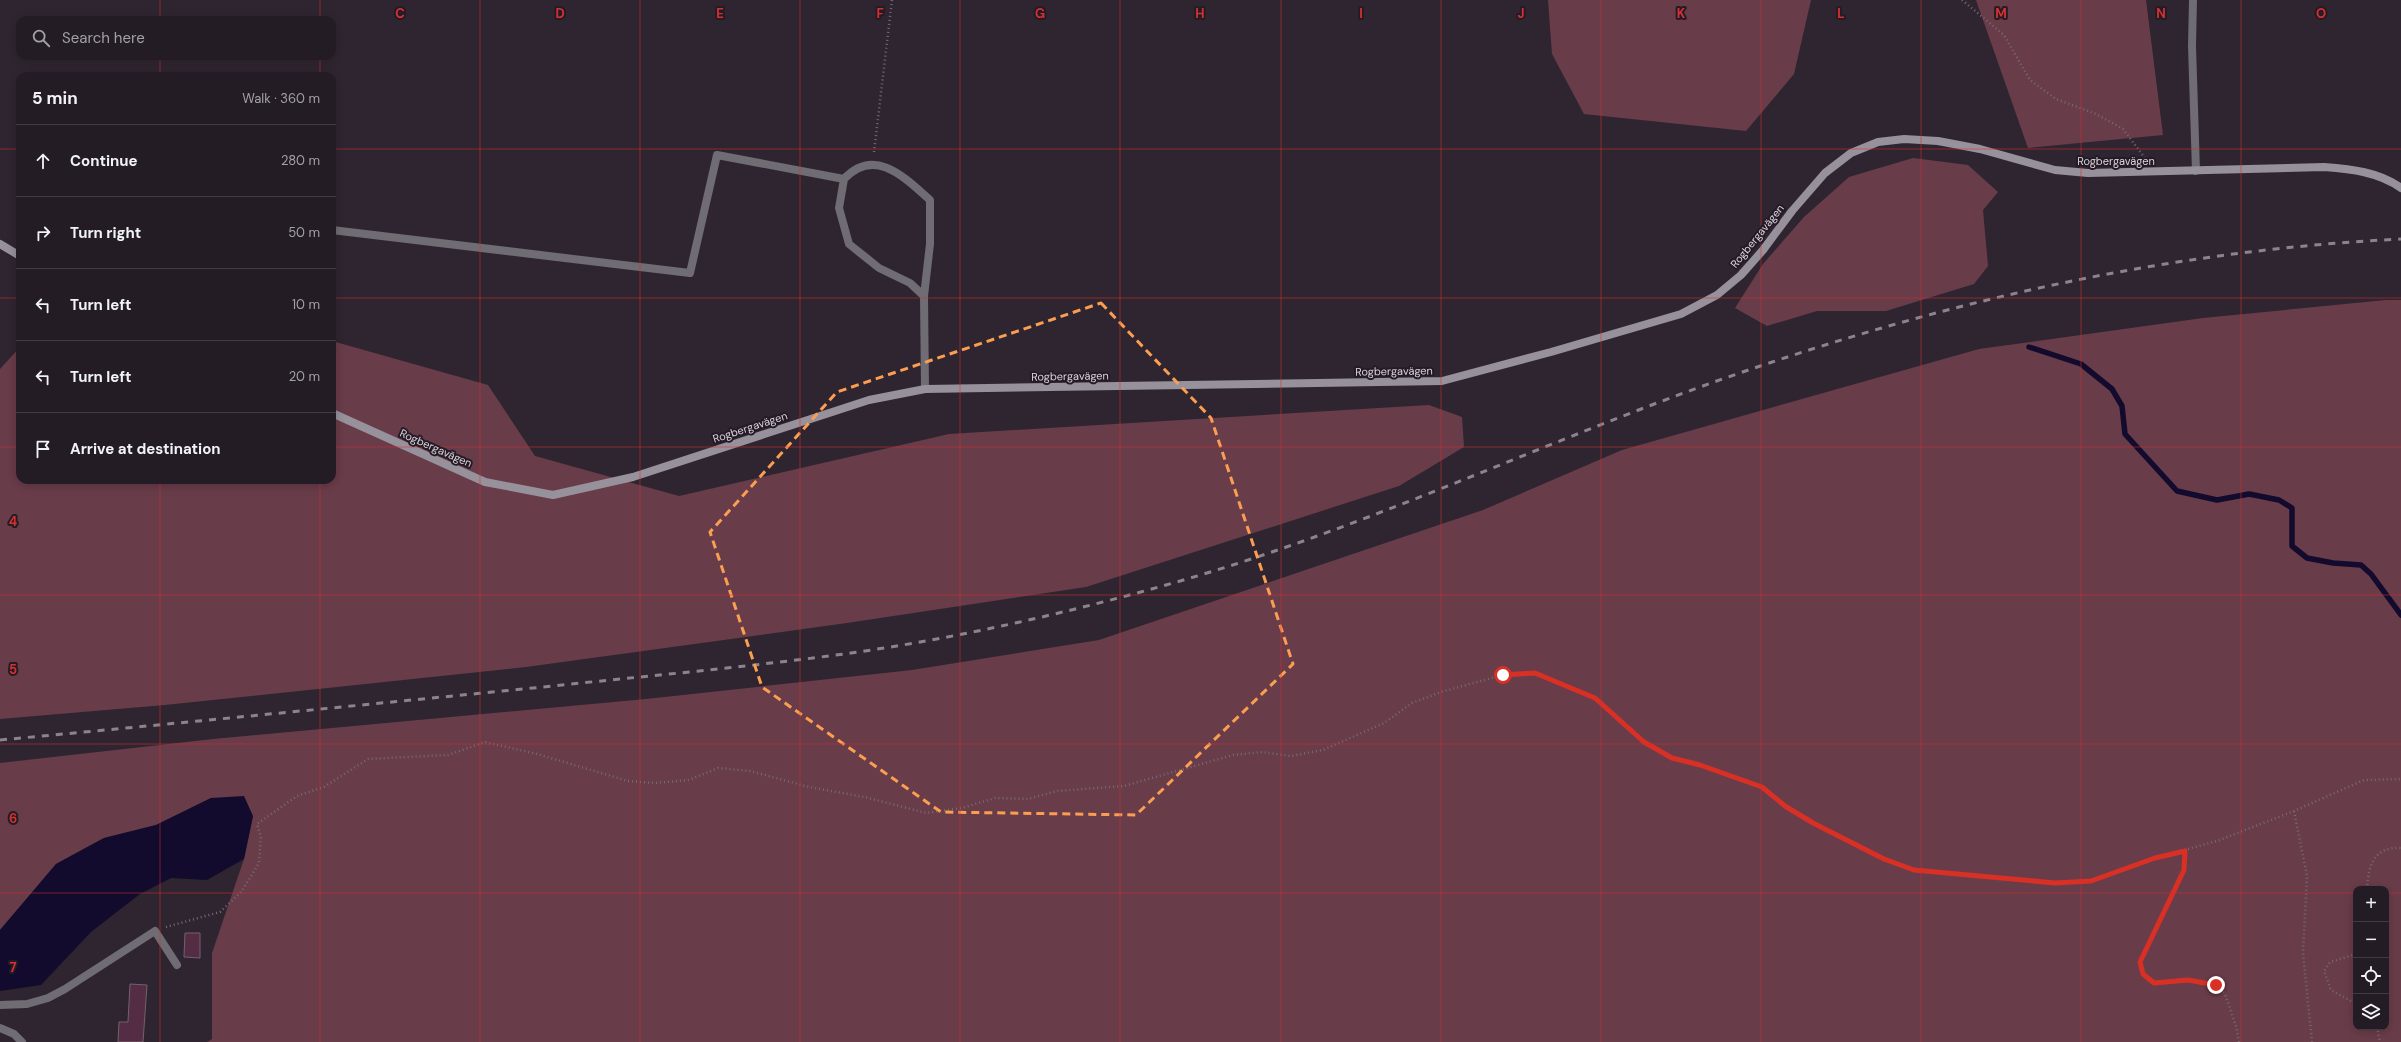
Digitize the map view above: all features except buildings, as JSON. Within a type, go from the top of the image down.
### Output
[{"type":"street","points":[[2192,0],[2196,171]]},
{"type":"street","name":"Rogbergavägen","points":[[336,415],[485,482],[553,495],[633,477],[869,400],[925,389],[1442,381],[1551,352],[1681,314],[1717,295],[1750,265],[1792,211],[1825,173],[1851,153],[1878,142],[1904,139],[1938,141],[1980,149],[2055,170],[2081,173],[2324,167],[2354,169],[2377,176],[2401,188]]},
{"type":"street","points":[[336,230],[690,273],[718,155],[844,179]]},
{"type":"street","points":[[924,296],[910,283],[879,268],[849,244],[839,208],[844,179],[854,169],[872,164],[895,170],[930,200],[930,244],[924,296],[925,389]]},
{"type":"street","points":[[0,244],[16,254]]},
{"type":"street","points":[[0,1005],[27,1004],[48,998],[65,989],[155,931],[178,965]]},
{"type":"street","points":[[0,1028],[14,1034],[22,1042]]},
{"type":"path","points":[[872,164],[892,0]]},
{"type":"path","points":[[1962,0],[2004,35],[2030,80],[2056,99],[2096,114],[2123,129],[2156,172]]},
{"type":"path","points":[[155,931],[220,912],[242,890],[259,863],[261,837],[257,824],[298,796],[324,787],[368,759],[448,755],[485,742],[537,754],[628,781],[655,783],[689,780],[718,768],[750,771],[809,787],[864,797],[926,813],[962,808],[995,798],[1028,799],[1057,791],[1124,786],[1233,754],[1262,752],[1291,756],[1322,750],[1384,723],[1412,703],[1441,692],[1503,675],[1535,673],[1595,698],[1644,742],[1672,758],[1700,765],[1762,787],[1785,806],[1813,823],[1884,859],[1914,870],[2055,883],[2091,881],[2155,858],[2185,851],[2294,811],[2364,780],[2401,779]]},
{"type":"path","points":[[2294,811],[2307,876],[2303,953],[2312,1042]]},
{"type":"path","points":[[2367,886],[2371,864],[2379,852],[2392,847],[2401,848]]},
{"type":"path","points":[[2185,851],[2184,870],[2140,962],[2143,974],[2154,983],[2188,980],[2216,985],[2225,994],[2236,1026],[2239,1042]]},
{"type":"path","points":[[2353,955],[2330,962],[2324,971],[2331,990],[2353,1002]]},
{"type":"path","points":[[2378,1030],[2380,1042]]},
{"type":"highlighted area","points":[[1101,303],[1211,418],[1293,664],[1136,815],[941,812],[762,687],[710,532],[837,392]]},
{"type":"shaded area","points":[[1548,0],[1811,0],[1794,74],[1746,131],[1584,114],[1552,54]]},
{"type":"shaded area","points":[[1976,0],[2146,0],[2163,135],[2028,148]]},
{"type":"shaded area","points":[[1913,158],[1968,165],[1998,192],[1983,210],[1988,266],[1974,284],[1886,311],[1817,311],[1767,326],[1735,308],[1763,264],[1804,217],[1849,177]]},
{"type":"shaded area","points":[[2386,300],[2401,300],[2401,1042],[207,1042],[212,1039],[212,953],[244,859],[253,816],[211,798],[156,825],[104,838],[56,864],[0,930],[0,763],[213,739],[646,699],[912,670],[1099,640],[1483,510],[1622,450],[1979,349],[2203,318]]},
{"type":"shaded area","points":[[336,342],[488,385],[535,456],[679,496],[949,434],[1429,405],[1462,417],[1464,447],[1399,486],[1086,587],[847,623],[526,667],[165,705],[0,719],[0,369],[16,351],[16,484],[336,484]]},
{"type":"shaded area","points":[[244,796],[253,816],[244,859],[207,880],[171,878],[140,894],[91,932],[41,985],[0,991],[0,930],[56,864],[104,838],[156,825],[211,798]]},
{"type":"waterway","points":[[2029,347],[2081,364],[2112,389],[2122,406],[2125,434],[2177,491],[2217,500],[2249,494],[2279,500],[2292,508],[2292,546],[2307,558],[2333,563],[2361,565],[2371,574],[2401,615]]},
{"type":"railway","points":[[0,740],[736,667],[851,653],[970,633],[1088,606],[1234,565],[1368,517],[1700,387],[1872,331],[1958,307],[2133,269],[2310,245],[2401,239]]},
{"type":"route","points":[[1503,675],[1535,673],[1595,698],[1644,742],[1672,758],[1700,765],[1762,787],[1785,806],[1813,823],[1884,859],[1914,870],[1951,875],[2025,879],[2055,883],[2091,881],[2155,858],[2185,851],[2184,870],[2171,900],[2147,944],[2140,962],[2143,974],[2154,983],[2188,980],[2216,985]]}]
